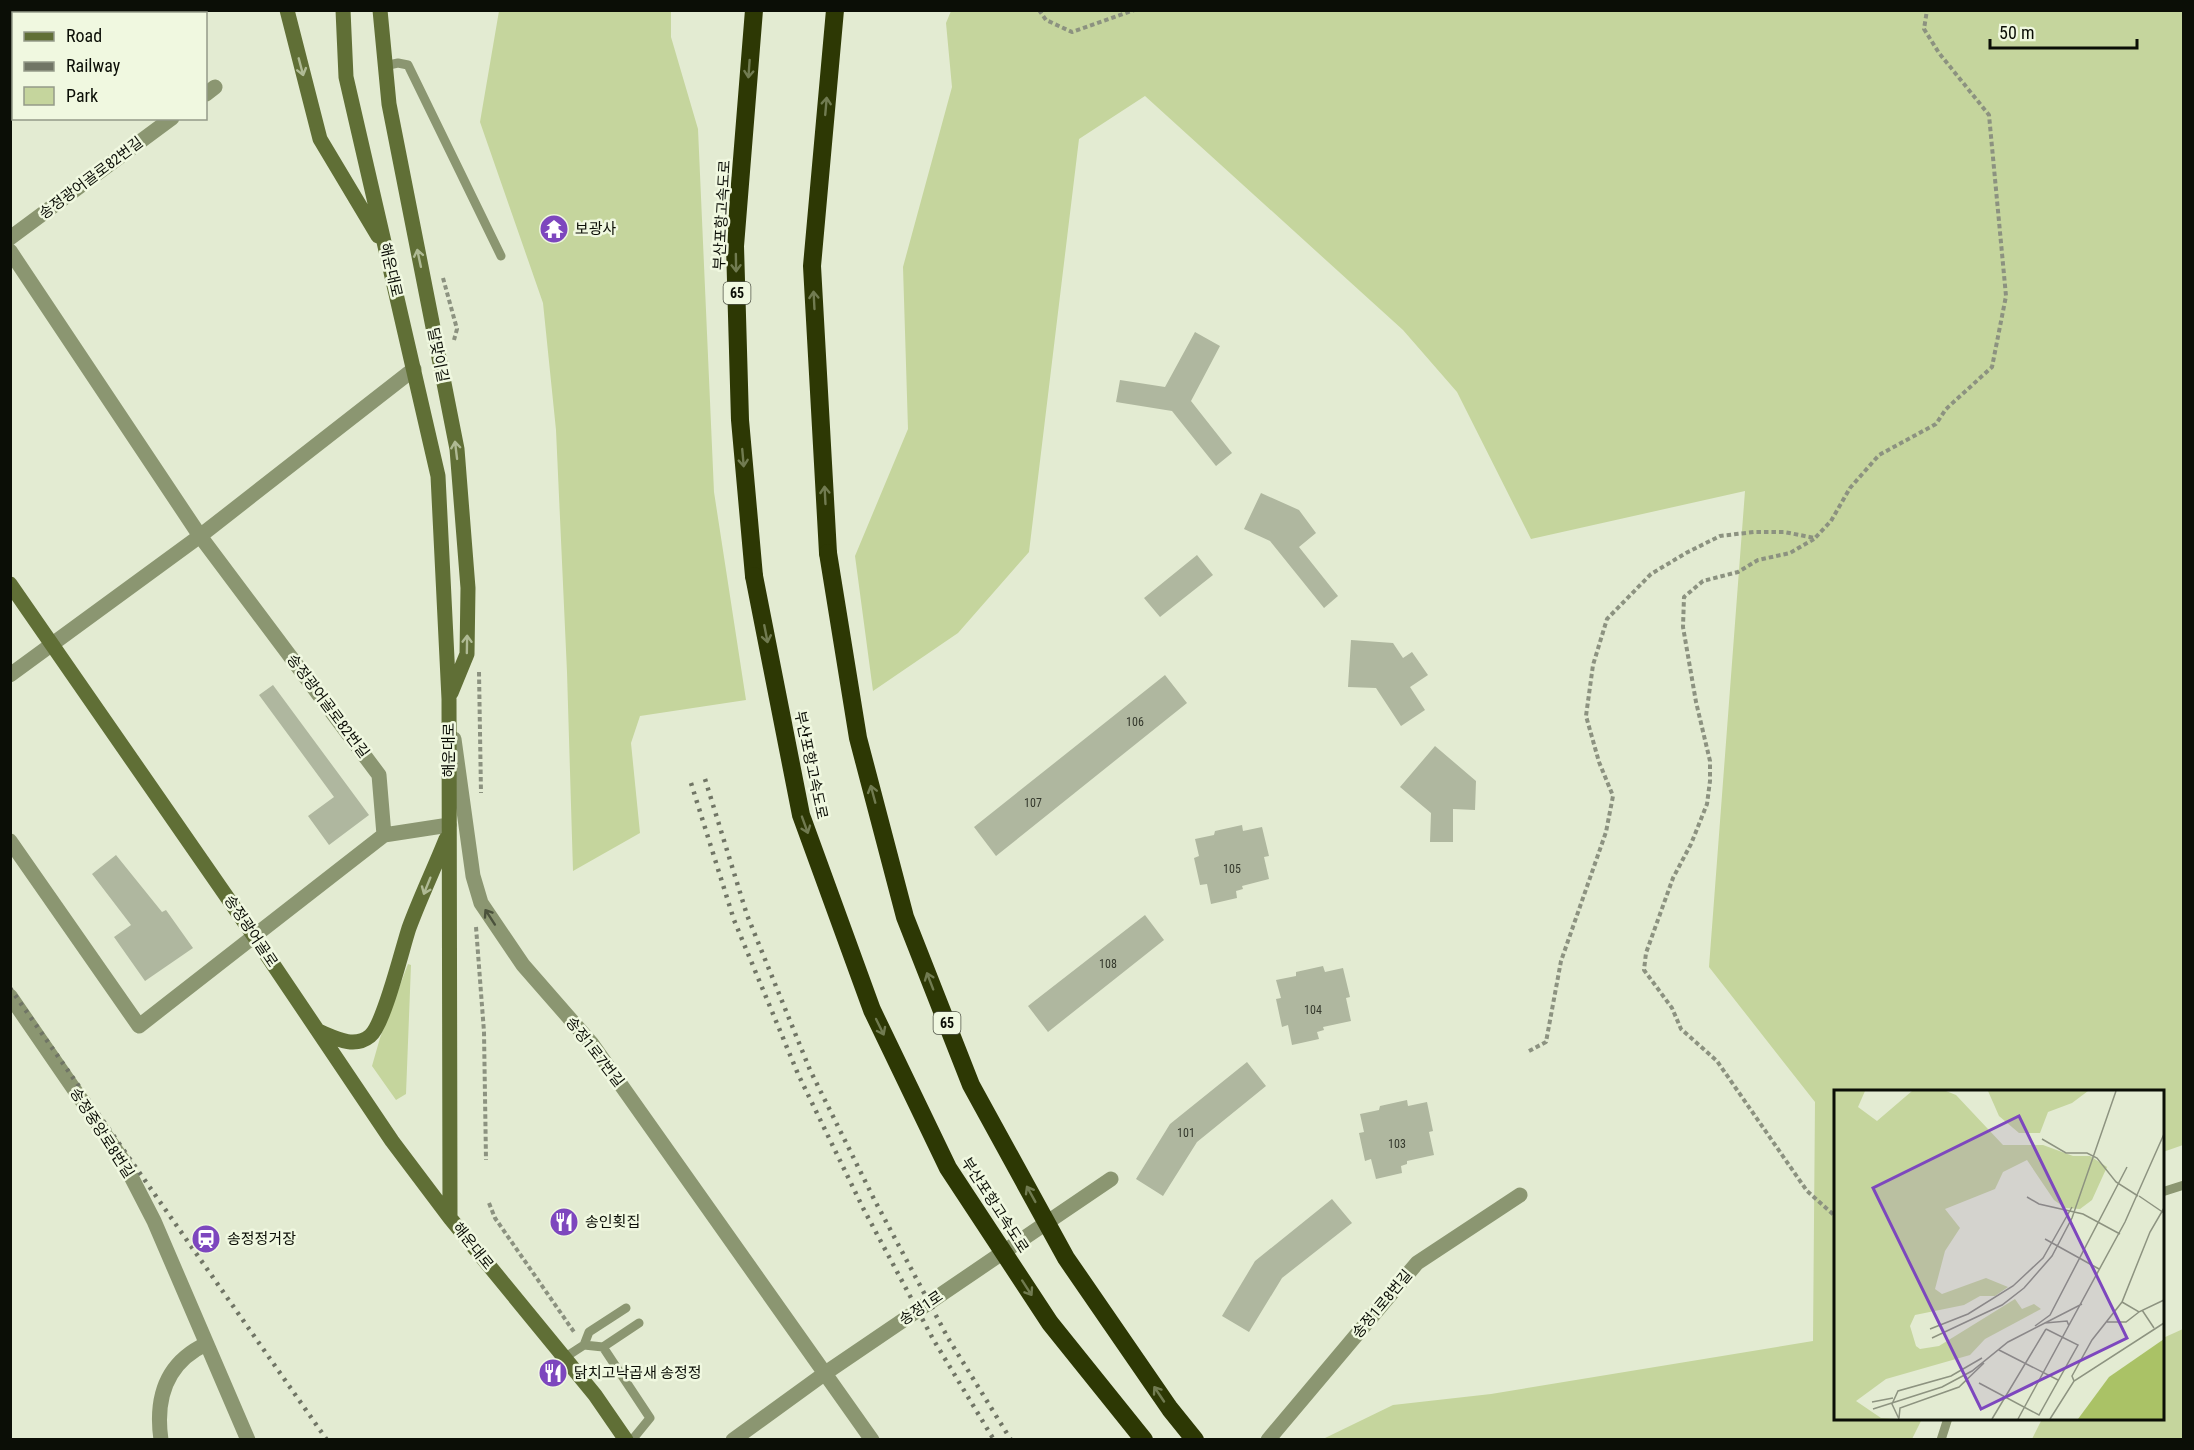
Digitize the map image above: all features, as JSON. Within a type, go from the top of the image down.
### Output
[{"type":"highway","name":"부산포항고속도로","points":[[754,10],[735,246],[740,420],[754,576],[801,815],[872,1010],[948,1168],[1050,1323],[1144,1440]]},
{"type":"highway","name":"65","points":[[835,10],[812,266],[828,553],[858,738],[905,917],[971,1085],[1066,1258],[1170,1409],[1195,1440]]},
{"type":"main road","points":[[286,10],[320,139],[386,250]]},
{"type":"main road","name":"해운대로","points":[[343,10],[346,77],[438,476],[449,699],[450,1218],[595,1395],[626,1440]]},
{"type":"main road","name":"달맞이길","points":[[380,10],[384,66],[405,192],[457,449],[468,588],[467,654],[449,699]]},
{"type":"main road","name":"송정광어골로","points":[[10,584],[254,936],[392,1141],[450,1218]]},
{"type":"main road","points":[[318,1031],[346,1042],[357,1042],[371,1036],[393,984],[409,928],[449,829]]},
{"type":"street","name":"송정광어골로82번길","points":[[10,238],[169,120]]},
{"type":"street","name":"송정광어골로82번길","points":[[10,251],[200,536],[379,775],[384,835]]},
{"type":"street","points":[[10,675],[200,536],[414,369]]},
{"type":"street","name":"송정1로7번길","points":[[449,699],[473,876],[481,903],[523,965],[592,1044],[824,1374]]},
{"type":"street","points":[[10,841],[139,1026],[384,835],[449,829]]},
{"type":"street","name":"송정중앙로8번길","points":[[10,996],[122,1159],[154,1221],[248,1440]]},
{"type":"street","name":"송정1로","points":[[733,1440],[824,1374],[1111,1179]]},
{"type":"street","name":"송정1로8번길","points":[[1268,1440],[1417,1263],[1520,1195]]},
{"type":"street","points":[[161,1440],[158,1420],[162,1388],[179,1363],[206,1344]]},
{"type":"street","points":[[824,1374],[872,1440]]},
{"type":"lane","points":[[384,66],[398,63],[408,65],[501,256]]},
{"type":"lane","points":[[2164,1192],[2184,1185]]},
{"type":"lane","points":[[564,1358],[584,1345],[589,1332],[626,1308]]},
{"type":"lane","points":[[584,1345],[603,1347],[639,1323]]},
{"type":"lane","points":[[603,1347],[650,1418],[632,1440]]},
{"type":"lane","points":[[1941,1440],[1948,1420]]},
{"type":"path","points":[[1039,10],[1046,20],[1072,32],[1134,10]]},
{"type":"path","points":[[1834,1215],[1807,1191],[1717,1061],[1681,1029],[1672,1008],[1644,970],[1646,952],[1673,878],[1691,844],[1707,804],[1710,781],[1710,761],[1696,702],[1683,627],[1684,597],[1702,581],[1738,572],[1758,560],[1790,553],[1815,538],[1831,521],[1850,488],[1879,455],[1936,424],[1946,409],[1992,367],[2006,296],[1989,115],[1939,53],[1924,29],[1927,10]]},
{"type":"path","points":[[1529,1051],[1546,1042],[1561,961],[1606,832],[1613,796],[1599,762],[1586,716],[1593,665],[1607,619],[1651,574],[1720,536],[1754,532],[1785,532],[1815,538]]},
{"type":"path","points":[[476,924],[484,1032],[486,1160]]},
{"type":"path","points":[[489,1203],[495,1218],[584,1345]]},
{"type":"green space","points":[[499,11],[671,11],[671,37],[698,129],[714,492],[746,700],[640,716],[631,743],[640,833],[573,871],[556,430],[543,303],[480,122]]},
{"type":"green space","points":[[951,11],[2183,11],[2183,1145],[2164,1152],[2164,1090],[1834,1090],[1834,1420],[1922,1420],[1912,1439],[1323,1439],[1393,1405],[1491,1394],[1813,1341],[1815,1102],[1709,967],[1745,491],[1531,539],[1457,392],[1403,330],[1145,96],[1079,139],[1029,552],[958,633],[873,691],[855,556],[908,429],[903,267],[952,87],[946,23]]},
{"type":"green space","points":[[408,964],[411,965],[406,1094],[396,1100],[372,1066]]},
{"type":"green space","points":[[2183,1329],[2183,1439],[2032,1439],[2042,1420],[2164,1420],[2164,1338]]},
{"type":"building","points":[[1195,332],[1220,346],[1191,401],[1232,453],[1216,466],[1172,411],[1116,402],[1120,380],[1165,387]]},
{"type":"building","points":[[1261,493],[1299,510],[1316,533],[1299,547],[1338,596],[1324,608],[1270,541],[1244,529]]},
{"type":"building","points":[[1197,555],[1213,575],[1160,617],[1144,598]]},
{"type":"building","points":[[1351,640],[1393,643],[1403,658],[1412,652],[1428,675],[1410,687],[1425,710],[1401,726],[1376,688],[1348,687]]},
{"type":"building","points":[[1165,675],[1187,703],[996,856],[974,827]]},
{"type":"building","points":[[273,685],[369,815],[329,845],[308,816],[334,797],[259,695]]},
{"type":"building","points":[[1435,746],[1476,781],[1475,810],[1453,809],[1453,842],[1430,842],[1431,813],[1400,787]]},
{"type":"building","points":[[1242,825],[1243,831],[1262,827],[1269,856],[1264,857],[1269,879],[1242,886],[1243,889],[1236,891],[1237,898],[1211,904],[1207,884],[1200,885],[1194,858],[1199,856],[1195,839],[1214,835],[1215,831]]},
{"type":"building","points":[[116,855],[162,912],[166,910],[193,948],[145,981],[114,937],[131,925],[92,874]]},
{"type":"building","points":[[1145,915],[1164,940],[1048,1032],[1028,1006]]},
{"type":"building","points":[[1323,966],[1325,972],[1343,968],[1350,997],[1346,998],[1351,1021],[1323,1027],[1324,1030],[1317,1032],[1319,1039],[1292,1045],[1288,1025],[1282,1027],[1276,999],[1281,998],[1276,980],[1296,976],[1296,972]]},
{"type":"building","points":[[1247,1062],[1266,1086],[1197,1142],[1163,1196],[1136,1179],[1170,1124]]},
{"type":"building","points":[[1407,1100],[1408,1106],[1427,1102],[1433,1131],[1429,1132],[1434,1155],[1407,1161],[1407,1164],[1401,1166],[1402,1173],[1376,1179],[1371,1159],[1365,1161],[1359,1133],[1364,1132],[1360,1114],[1379,1110],[1380,1106]]},
{"type":"building","points":[[1332,1199],[1352,1223],[1282,1278],[1249,1332],[1222,1316],[1255,1261]]},
{"type":"railway","points":[[705,779],[747,915],[810,1070],[874,1199],[948,1338],[1011,1440]]},
{"type":"railway","points":[[691,783],[734,920],[798,1074],[863,1208],[933,1339],[994,1440]]},
{"type":"railway","points":[[10,988],[327,1440]]},
{"type":"place","name":"보광사","points":[[554,229]]},
{"type":"place","name":"송인횟집","points":[[564,1222]]},
{"type":"place","name":"송정정거장","points":[[206,1239]]},
{"type":"place","name":"닭치고낙곱새 송정정","points":[[553,1373]]}]
